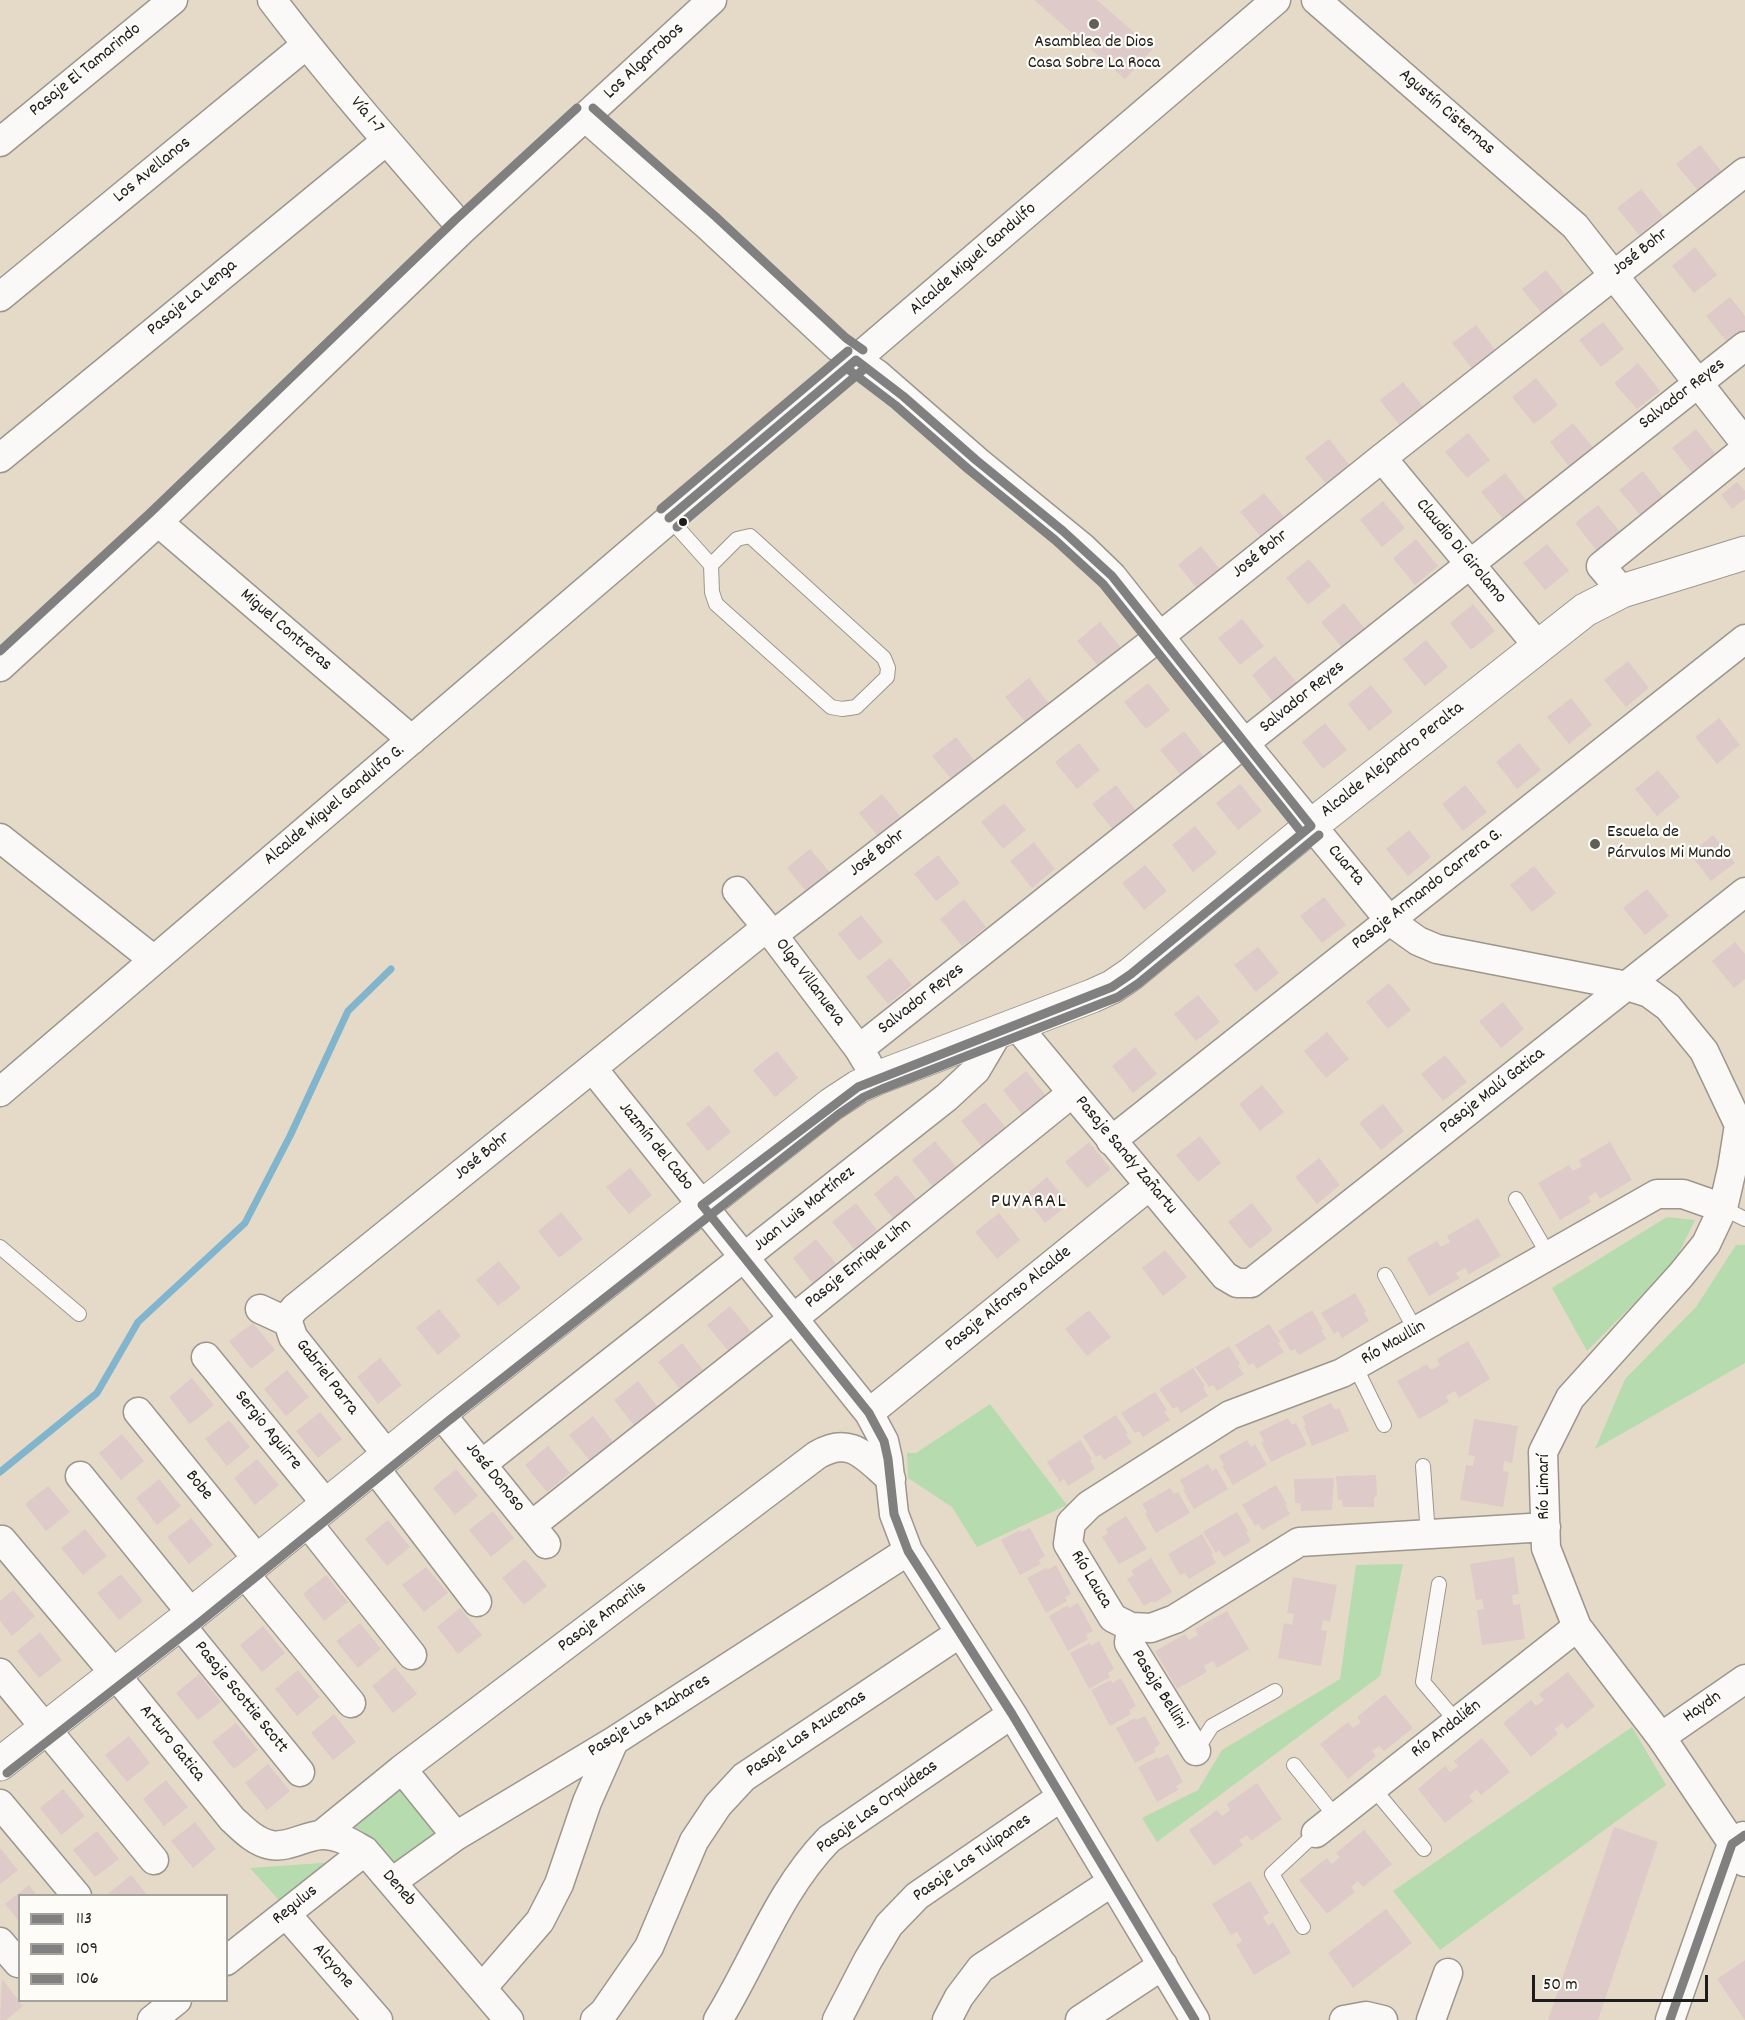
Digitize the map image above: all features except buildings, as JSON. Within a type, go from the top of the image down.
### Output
[{"type":"street","name":"Pasaje El Tamarindo","points":[[0,142],[173,0]]},
{"type":"street","name":"Vía 1-7","points":[[272,0],[306,45],[386,141],[463,229]]},
{"type":"street","name":"Los Algarrobos","points":[[0,667],[158,522],[463,229],[712,0]]},
{"type":"street","name":"Alcalde Miguel Gandulfo","points":[[669,518],[1276,0]]},
{"type":"street","name":"Agustín Cisternas","points":[[1316,0],[1575,226],[1745,443]]},
{"type":"street","name":"Los Avellanos","points":[[0,297],[306,45]]},
{"type":"street","name":"Cuarta","points":[[585,117],[708,226],[838,347],[877,374],[978,462],[1082,547],[1112,576],[1311,826],[1390,921],[1418,941],[1437,949],[1627,986],[1649,993],[1668,1007],[1704,1051]]},
{"type":"street","name":"Pasaje La Lenga","points":[[0,458],[386,141]]},
{"type":"street","name":"José Bohr","points":[[288,1322],[295,1308],[593,1069],[770,931],[1159,637],[1745,172]]},
{"type":"street","name":"Salvador Reyes","points":[[859,1049],[1745,346]]},
{"type":"street","points":[[1622,591],[1601,566],[1745,449]]},
{"type":"street","name":"Claudio Di Girolamo","points":[[1382,458],[1538,646]]},
{"type":"street","name":"Alcalde Miguel Gandulfo G.","points":[[0,1092],[669,518]]},
{"type":"street","name":"Miguel Contreras","points":[[158,522],[412,740]]},
{"type":"street","name":"Alcalde Alejandro Peralta","points":[[0,1764],[832,1104],[877,1078],[1112,987],[1131,974],[1311,826],[1585,610],[1622,591],[1745,553]]},
{"type":"street","name":"Pasaje Armando Carrera G.","points":[[1111,1141],[1745,639]]},
{"type":"street","points":[[0,838],[154,960]]},
{"type":"street","name":"Olga Villanueva","points":[[737,891],[859,1049],[877,1078]]},
{"type":"street","name":"Pasaje Malú Gatica","points":[[1237,1283],[1251,1283],[1745,892]]},
{"type":"street","name":"Pasaje Sandy Zañartu","points":[[1008,1028],[1072,1093],[1225,1276],[1237,1283]]},
{"type":"street","name":"Juan Luis Martínez","points":[[482,1464],[947,1097],[976,1070],[1008,1028]]},
{"type":"street","name":"Río Limarí","points":[[1704,1051],[1742,1125],[1732,1169],[1734,1214],[1570,1398],[1543,1452],[1546,1548],[1577,1627],[1741,1847]]},
{"type":"street","name":"Jazmín del Cabo","points":[[593,1069],[869,1413],[884,1441],[894,1514],[908,1551],[1012,1714],[1195,2020]]},
{"type":"street","name":"Pasaje Enrique Lihn","points":[[539,1535],[794,1318],[1072,1093]]},
{"type":"street","name":"Pasaje Alfonso Alcalde","points":[[869,1413],[1149,1186]]},
{"type":"street","name":"Río Maullin","points":[[1071,1523],[1089,1505],[1230,1415],[1342,1373],[1657,1194],[1683,1194],[1734,1214]]},
{"type":"street","name":"Gabriel Parra","points":[[260,1309],[288,1322],[293,1337],[477,1602]]},
{"type":"street","name":"Sergio Aguirre","points":[[206,1357],[317,1513],[412,1655]]},
{"type":"street","name":"Bobe","points":[[138,1412],[351,1702]]},
{"type":"street","name":"José Donoso","points":[[440,1413],[539,1535]]},
{"type":"street","name":"Pasaje Amarilis","points":[[321,1835],[402,1769],[817,1455],[831,1447],[845,1446],[861,1454],[891,1479]]},
{"type":"street","name":"Pasaje Scottie Scott","points":[[80,1476],[300,1772]]},
{"type":"street","name":"Río Lauca","points":[[1071,1523],[1068,1544],[1113,1618],[1131,1627]]},
{"type":"street","points":[[1131,1627],[1150,1628],[1175,1619],[1299,1542],[1546,1527]]},
{"type":"street","name":"Arturo Gatica","points":[[2,1540],[115,1674],[232,1819],[250,1836]]},
{"type":"street","name":"Pasaje Los Azahares","points":[[392,1882],[456,1836],[614,1741],[908,1551]]},
{"type":"street","name":"Pasaje Bellini","points":[[1131,1627],[1129,1643],[1196,1751]]},
{"type":"street","name":"Río Andalién","points":[[1326,1825],[1577,1627]]},
{"type":"street","name":"Pasaje Las Azucenas","points":[[595,2020],[604,2012],[649,1947],[694,1841],[718,1805],[754,1770],[960,1633]]},
{"type":"street","points":[[0,1673],[154,1860]]},
{"type":"street","name":"Haydn","points":[[1661,1737],[1745,1679]]},
{"type":"street","name":"Pasaje Las Orquídeas","points":[[718,2020],[738,1987],[793,1882],[810,1858],[829,1839],[1012,1714]]},
{"type":"street","points":[[483,1987],[540,1921],[560,1884],[587,1802],[614,1741]]},
{"type":"street","points":[[402,1769],[456,1836]]},
{"type":"street","name":"Pasaje Los Tulipanes","points":[[837,2020],[889,1925],[917,1896],[1061,1797]]},
{"type":"street","points":[[0,1804],[75,1894]]},
{"type":"street","name":"Deneb","points":[[250,1836],[271,1845],[295,1843],[321,1835],[344,1838],[365,1851],[509,2020]]},
{"type":"street","points":[[1670,2020],[1741,1847]]},
{"type":"street","name":"Regulus","points":[[228,1959],[365,1851]]},
{"type":"street","points":[[947,2020],[959,1997],[981,1968],[1112,1882]]},
{"type":"street","name":"Alcyone","points":[[286,1914],[378,2020]]},
{"type":"street","points":[[0,1942],[18,1964]]},
{"type":"street","points":[[1080,2020],[1163,1965]]},
{"type":"street","points":[[1431,2020],[1449,1973]]},
{"type":"street","points":[[152,2020],[176,2002]]},
{"type":"street","points":[[1344,2020],[1366,2016],[1383,2020]]},
{"type":"lane","points":[[669,518],[711,565],[712,592],[716,604],[831,707],[842,709],[856,707],[886,677],[888,668],[884,658],[750,537],[738,539],[711,565]]},
{"type":"lane","points":[[1516,1199],[1549,1256]]},
{"type":"lane","points":[[0,1247],[79,1314]]},
{"type":"lane","points":[[1385,1275],[1416,1331]]},
{"type":"lane","points":[[1355,1366],[1384,1425]]},
{"type":"lane","points":[[1423,1466],[1428,1534]]},
{"type":"lane","points":[[1438,1584],[1424,1682],[1457,1722]]},
{"type":"lane","points":[[1196,1751],[1212,1726],[1275,1691]]},
{"type":"lane","points":[[1294,1766],[1326,1825],[1272,1874],[1303,1927]]},
{"type":"lane","points":[[1373,1788],[1424,1850]]},
{"type":"green space","points":[[1667,1217],[1695,1220],[1674,1263],[1587,1351],[1552,1288]]},
{"type":"green space","points":[[1736,1245],[1745,1245],[1745,1363],[1595,1449],[1625,1379],[1696,1307]]},
{"type":"green space","points":[[990,1404],[1067,1505],[977,1547],[952,1507],[908,1478],[907,1453],[916,1453]]},
{"type":"green space","points":[[1403,1564],[1380,1676],[1157,1842],[1142,1818],[1198,1790],[1222,1750],[1340,1679],[1356,1565]]},
{"type":"green space","points":[[1632,1727],[1666,1785],[1440,1950],[1393,1891]]},
{"type":"green space","points":[[399,1783],[441,1832],[392,1864],[362,1831],[348,1826]]},
{"type":"green space","points":[[336,1862],[285,1907],[250,1868]]},
{"type":"waterway","points":[[0,1472],[97,1393],[138,1322],[245,1223],[290,1136],[348,1011],[391,969]]},
{"type":"transit line","name":"106","points":[[0,651],[150,513],[455,220],[577,108]]},
{"type":"transit line","name":"106","points":[[593,108],[716,217],[846,338],[863,350]]},
{"type":"transit line","name":"106","points":[[661,509],[848,351]]},
{"type":"transit line","name":"113","points":[[856,360],[903,396],[976,460],[1063,531],[1112,576],[1311,826]]},
{"type":"transit line","name":"113","points":[[669,518],[856,360]]},
{"type":"transit line","name":"109","points":[[677,527],[864,369]]},
{"type":"transit line","name":"109","points":[[849,370],[895,405],[968,469],[1055,540],[1103,584],[1302,833]]},
{"type":"transit line","name":"113","points":[[702,1205],[858,1087],[1112,987],[1131,974],[1311,826]]},
{"type":"transit line","name":"109","points":[[7,1773],[199,1623],[447,1422],[839,1114],[864,1097],[882,1089],[1118,997],[1139,983],[1319,835]]},
{"type":"transit line","name":"113","points":[[702,1205],[869,1413],[884,1441],[894,1514],[908,1551],[1012,1714],[1195,2020]]},
{"type":"transit line","name":"113","points":[[1670,2020],[1732,1844],[1745,1835]]},
{"type":"place","name":"Asamblea de Dios Casa Sobre La Roca","points":[[1094,24]]},
{"type":"place","name":"Escuela de Párvulos Mi Mundo","points":[[1595,844]]},
{"type":"district","name":"PUYARAL","points":[[1029,1203]]}]
